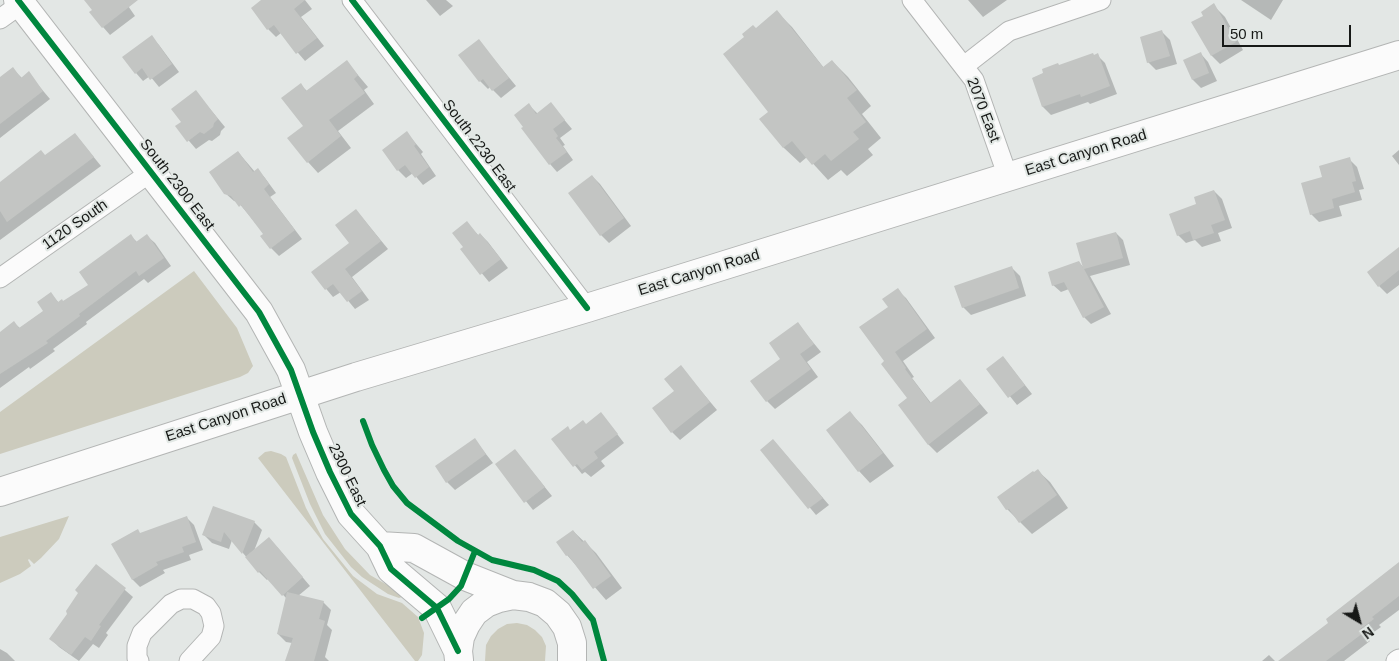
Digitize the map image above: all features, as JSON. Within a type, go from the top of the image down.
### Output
[{"type":"main road","name":"South 2300 East","points":[[13,8],[150,172],[259,312],[291,370],[300,394]]},
{"type":"main road","name":"East Canyon Road","points":[[0,492],[300,394],[587,308],[1399,56]]},
{"type":"main road","name":"2300 East","points":[[300,394],[326,463],[351,514],[380,546],[391,568],[437,608],[458,658]]},
{"type":"main road","points":[[380,546],[414,548],[465,576],[513,595]]},
{"type":"main road","points":[[458,658],[463,630],[474,612],[486,603],[513,595],[529,596],[545,603],[558,614],[570,635],[572,660]]},
{"type":"street","name":"South 2230 East","points":[[352,0],[587,308]]},
{"type":"street","name":"2070 East","points":[[912,0],[974,80],[1008,177]]},
{"type":"street","points":[[964,66],[1009,31],[1102,0]]},
{"type":"street","name":"1120 South","points":[[0,278],[150,172]]},
{"type":"street","points":[[139,661],[137,658],[137,646],[142,633],[171,604],[182,599],[193,599],[206,606],[212,613],[214,626],[211,637],[189,661]]},
{"type":"shaded area","points":[[194,271],[237,328],[253,366],[248,373],[0,454],[0,412]]},
{"type":"shaded area","points":[[271,451],[286,457],[306,508],[323,539],[353,576],[377,594],[402,603],[418,617],[424,633],[422,655],[418,661],[415,661],[258,458],[265,452]]},
{"type":"shaded area","points":[[296,453],[323,515],[345,549],[370,575],[406,593],[402,597],[399,598],[388,594],[362,577],[351,567],[325,534],[310,504],[292,458]]},
{"type":"shaded area","points":[[69,516],[59,539],[41,558],[34,564],[29,559],[31,566],[20,574],[0,583],[0,537]]},
{"type":"shaded area","points":[[507,624],[527,625],[542,637],[546,646],[545,661],[485,661],[486,645],[491,636]]},
{"type":"building","points":[[84,0],[138,0],[102,28],[89,12],[92,10]]},
{"type":"building","points":[[261,0],[305,0],[294,9],[317,38],[296,54],[274,25],[267,30],[251,8]]},
{"type":"building","points":[[1214,3],[1236,42],[1211,56],[1191,22],[1203,16],[1201,12]]},
{"type":"building","points":[[777,10],[823,67],[832,60],[857,90],[847,98],[866,122],[853,132],[859,139],[831,161],[825,154],[812,165],[792,141],[783,148],[759,119],[768,112],[723,54],[744,37],[742,34],[753,25],[756,28]]},
{"type":"building","points":[[1162,30],[1170,56],[1147,63],[1140,37]]},
{"type":"building","points":[[152,35],[172,64],[150,80],[142,68],[135,74],[122,57]]},
{"type":"building","points":[[479,39],[509,78],[492,91],[483,79],[479,82],[458,55]]},
{"type":"building","points":[[1201,52],[1209,73],[1192,80],[1183,60]]},
{"type":"building","points":[[1093,53],[1094,55],[1098,53],[1110,86],[1081,97],[1080,94],[1042,107],[1032,78],[1043,73],[1042,69]]},
{"type":"building","points":[[347,60],[358,75],[354,79],[365,93],[329,120],[341,136],[307,163],[287,138],[303,126],[281,98],[301,83],[306,91]]},
{"type":"building","points":[[13,67],[21,78],[29,71],[43,91],[0,124],[0,77]]},
{"type":"building","points":[[196,90],[218,119],[213,127],[204,134],[200,132],[187,142],[175,126],[181,122],[171,109]]},
{"type":"building","points":[[551,102],[565,120],[553,129],[558,136],[556,138],[567,152],[549,165],[521,128],[523,127],[514,115],[529,103],[536,114]]},
{"type":"building","points":[[407,131],[416,144],[414,146],[429,167],[415,178],[405,165],[397,171],[382,150]]},
{"type":"building","points":[[75,133],[94,157],[7,222],[0,211],[0,182],[41,150],[45,155]]},
{"type":"building","points":[[238,151],[253,172],[258,168],[269,184],[264,189],[295,230],[270,249],[260,236],[263,234],[241,205],[239,207],[231,196],[224,194],[209,172]]},
{"type":"building","points":[[1350,157],[1356,181],[1352,182],[1355,192],[1332,199],[1334,208],[1310,215],[1301,183],[1322,177],[1319,166]]},
{"type":"building","points":[[592,175],[624,218],[600,236],[568,193]]},
{"type":"building","points":[[1214,190],[1225,220],[1211,225],[1214,233],[1193,240],[1190,231],[1177,236],[1169,214],[1196,204],[1194,197]]},
{"type":"building","points":[[356,209],[381,241],[345,269],[362,291],[347,302],[333,284],[325,290],[311,272],[349,243],[335,225]]},
{"type":"building","points":[[467,221],[478,235],[480,233],[501,259],[480,275],[460,249],[463,247],[452,233]]},
{"type":"building","points":[[1116,232],[1123,258],[1084,269],[1104,307],[1083,318],[1064,282],[1052,286],[1048,272],[1079,261],[1083,268],[1076,243]]},
{"type":"building","points":[[131,234],[136,242],[147,234],[164,258],[139,276],[136,271],[46,341],[48,343],[0,374],[0,332],[14,321],[19,328],[43,311],[37,302],[51,292],[58,302],[62,299],[63,301],[88,285],[79,272]]},
{"type":"building","points":[[1399,247],[1399,270],[1378,287],[1367,272]]},
{"type":"building","points":[[1012,266],[1019,288],[962,308],[954,286]]},
{"type":"building","points":[[898,288],[927,329],[895,352],[905,369],[930,403],[960,379],[980,404],[928,445],[898,405],[907,398],[881,364],[884,361],[859,327],[888,307],[882,299]]},
{"type":"building","points":[[798,322],[814,344],[800,354],[811,369],[766,402],[750,381],[780,359],[769,343]]},
{"type":"building","points":[[1003,356],[1025,385],[1008,398],[986,369]]},
{"type":"building","points":[[681,365],[710,402],[671,433],[652,408],[674,391],[664,379]]},
{"type":"building","points":[[850,411],[883,453],[858,472],[826,430]]},
{"type":"building","points":[[601,412],[618,434],[594,452],[598,458],[582,470],[577,464],[573,467],[551,439],[568,426],[570,430],[583,420],[586,424]]},
{"type":"building","points":[[475,438],[486,454],[446,483],[435,466]]},
{"type":"building","points":[[773,439],[823,498],[808,509],[760,450]]},
{"type":"building","points":[[515,449],[545,487],[524,503],[495,464]]},
{"type":"building","points":[[1038,469],[1057,495],[1019,523],[1009,509],[1006,510],[997,497]]},
{"type":"building","points":[[213,506],[255,521],[242,554],[224,532],[221,542],[202,535]]},
{"type":"building","points":[[187,516],[196,542],[182,547],[184,552],[156,562],[158,565],[132,580],[111,544],[138,529],[140,533]]},
{"type":"building","points":[[573,530],[582,542],[585,540],[611,576],[593,589],[556,542]]},
{"type":"building","points":[[269,537],[303,577],[282,596],[260,571],[258,573],[245,557]]},
{"type":"building","points":[[1399,562],[1399,596],[1360,629],[1363,633],[1326,661],[1278,661],[1328,623],[1326,619]]},
{"type":"building","points":[[96,564],[126,588],[99,625],[101,626],[91,641],[85,637],[71,655],[49,639],[67,614],[66,611],[78,593],[75,590]]},
{"type":"building","points":[[287,592],[324,601],[319,619],[325,621],[314,661],[285,661],[293,638],[277,634]]},
{"type":"cycle path","points":[[18,0],[259,312],[291,370],[313,432],[351,514],[380,546],[391,569],[437,608],[458,651]]},
{"type":"cycle path","points":[[352,0],[587,308]]},
{"type":"cycle path","points":[[363,421],[384,470],[393,486],[407,503],[458,541],[492,560],[534,570],[558,581],[572,594],[593,620],[604,661]]},
{"type":"cycle path","points":[[422,618],[449,599],[461,586],[475,551]]}]
